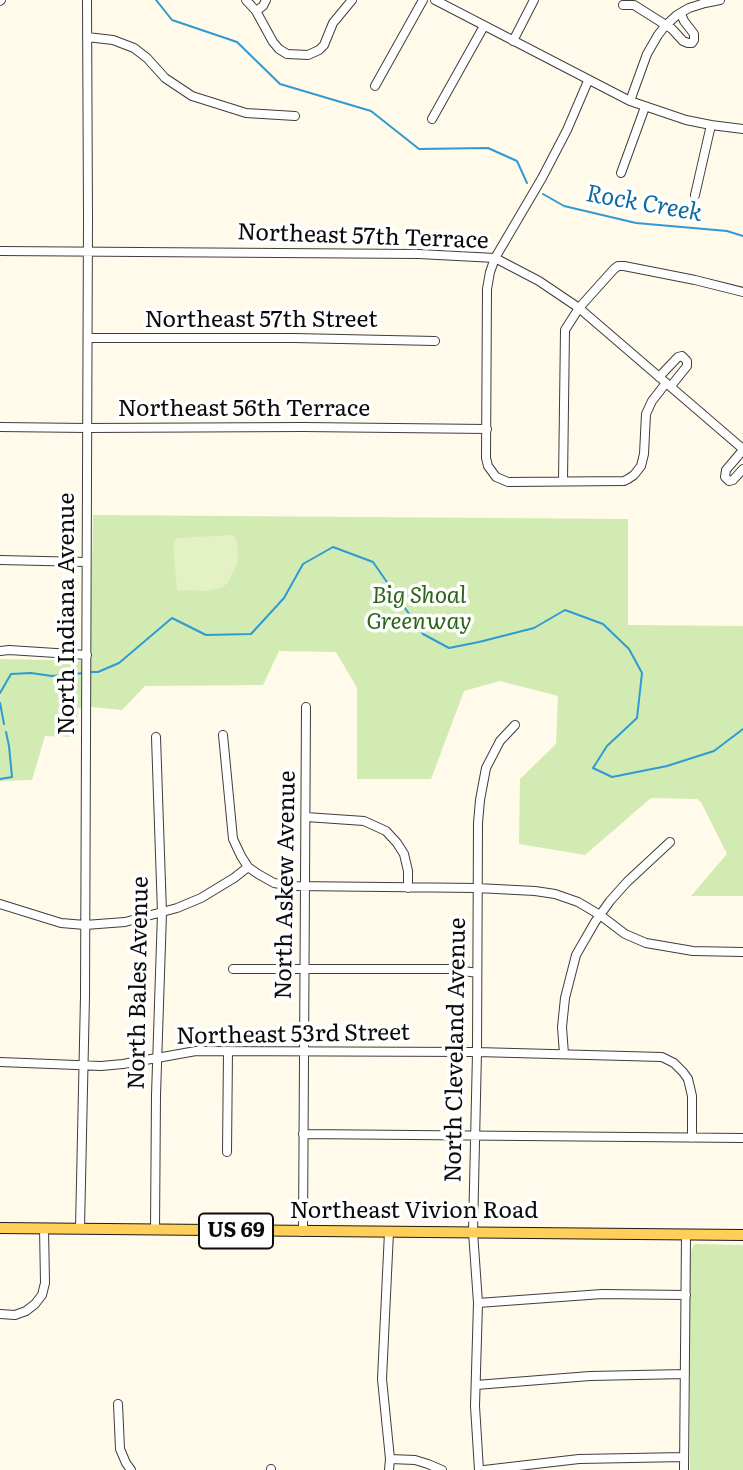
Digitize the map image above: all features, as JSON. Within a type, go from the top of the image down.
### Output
[{"type":"main road","name":"Northeast Vivion Road","points":[[0,1227],[743,1236]]},
{"type":"street","name":"North Indiana Avenue","points":[[80,1228],[85,996],[87,0]]},
{"type":"street","points":[[246,0],[256,10],[273,43],[279,49],[287,54],[306,55],[324,45],[333,23],[352,0]]},
{"type":"street","points":[[256,10],[265,0]]},
{"type":"street","points":[[375,86],[423,0]]},
{"type":"street","points":[[513,41],[534,0]]},
{"type":"street","points":[[630,101],[647,54],[665,26],[689,8],[720,0]]},
{"type":"street","points":[[440,1],[630,101],[686,120],[743,129]]},
{"type":"street","points":[[622,5],[634,5],[672,29],[683,41],[692,43],[694,34],[681,14]]},
{"type":"street","points":[[432,119],[484,26]]},
{"type":"street","points":[[87,37],[113,40],[134,48],[174,86],[192,96],[246,113],[295,116]]},
{"type":"street","points":[[588,80],[567,130],[495,258],[490,272],[487,289],[486,458],[491,471],[508,482],[624,481],[638,471],[643,458],[646,414],[665,382]]},
{"type":"street","points":[[621,173],[645,107]]},
{"type":"street","points":[[695,195],[711,125]]},
{"type":"street","name":"Northeast 57th Terrace","points":[[0,251],[419,254],[495,258],[539,281],[579,308],[743,449]]},
{"type":"street","points":[[564,481],[565,334],[579,308],[618,266],[683,277],[743,292]]},
{"type":"street","name":"Northeast 57th Street","points":[[88,338],[435,341]]},
{"type":"street","name":"Northeast 56th Terrace","points":[[0,427],[277,426],[487,429]]},
{"type":"street","points":[[743,449],[726,470],[724,477],[729,481],[733,480],[743,470]]},
{"type":"street","points":[[0,561],[86,562]]},
{"type":"street","points":[[0,651],[86,660]]},
{"type":"street","name":"North Askew Avenue","points":[[303,1232],[306,707]]},
{"type":"street","name":"North Cleveland Avenue","points":[[482,1470],[476,1435],[478,1303],[472,1232],[476,1135],[478,822],[483,778],[495,749],[515,725]]},
{"type":"street","points":[[223,734],[235,845],[248,867],[274,883],[293,886],[513,889],[555,894],[578,902],[625,934],[646,943],[685,950],[743,952]]},
{"type":"street","name":"North Bales Avenue","points":[[155,1229],[162,913],[156,737]]},
{"type":"street","points":[[306,817],[364,821],[386,831],[404,854],[408,888]]},
{"type":"street","points":[[564,1054],[563,1012],[576,955],[600,915],[627,882],[670,842]]},
{"type":"street","points":[[0,904],[61,923],[85,925],[125,922],[162,913],[201,898],[248,867]]},
{"type":"street","points":[[233,969],[451,969],[477,973]]},
{"type":"street","points":[[227,1152],[228,1051]]},
{"type":"street","name":"Northeast 53rd Street","points":[[0,1062],[101,1066],[183,1052],[228,1051],[477,1052],[662,1057],[683,1072],[691,1088],[692,1138]]},
{"type":"street","points":[[303,1134],[743,1138]]},
{"type":"street","points":[[0,1314],[15,1315],[26,1311],[42,1295],[45,1283],[44,1228]]},
{"type":"street","points":[[389,1232],[382,1379],[389,1470]]},
{"type":"street","points":[[684,1470],[686,1235]]},
{"type":"street","points":[[478,1303],[602,1294],[686,1295]]},
{"type":"street","points":[[476,1385],[590,1376],[685,1374]]},
{"type":"street","points":[[118,1404],[120,1449],[131,1470]]},
{"type":"street","points":[[482,1470],[579,1459],[684,1457]]},
{"type":"street","points":[[390,1459],[415,1460],[442,1470]]},
{"type":"green space","name":"Big Shoal Greenway","points":[[93,515],[628,519],[628,625],[743,626],[743,896],[691,896],[727,854],[697,799],[651,798],[585,855],[519,844],[520,779],[556,744],[558,696],[500,681],[464,691],[431,779],[357,779],[357,688],[336,652],[279,651],[263,685],[145,686],[122,710],[78,708],[77,737],[45,736],[32,780],[0,781],[0,659],[90,661]]},
{"type":"green space","points":[[233,535],[237,541],[238,561],[228,583],[221,588],[205,591],[177,590],[173,542],[178,538]]},
{"type":"green space","points":[[695,1244],[743,1245],[743,1470],[690,1470],[690,1256]]},
{"type":"waterway","name":"Rock Creek","points":[[156,0],[172,20],[237,42],[280,84],[371,111],[419,149],[488,148],[517,161],[527,183]]},
{"type":"waterway","name":"Rock Creek","points":[[543,194],[564,206],[636,223],[727,231],[743,236]]},
{"type":"waterway","points":[[89,672],[98,672],[119,663],[172,618],[206,635],[251,634],[284,598],[303,564],[333,547],[373,562],[423,634],[449,648],[534,628],[565,610],[603,624],[629,649],[642,673],[637,718],[607,746],[593,768],[612,777],[667,766],[714,751],[743,729]]},
{"type":"waterway","points":[[0,693],[11,674],[52,676],[84,673]]},
{"type":"waterway","points":[[0,703],[4,724]]},
{"type":"waterway","points":[[0,779],[12,777],[6,732]]}]
